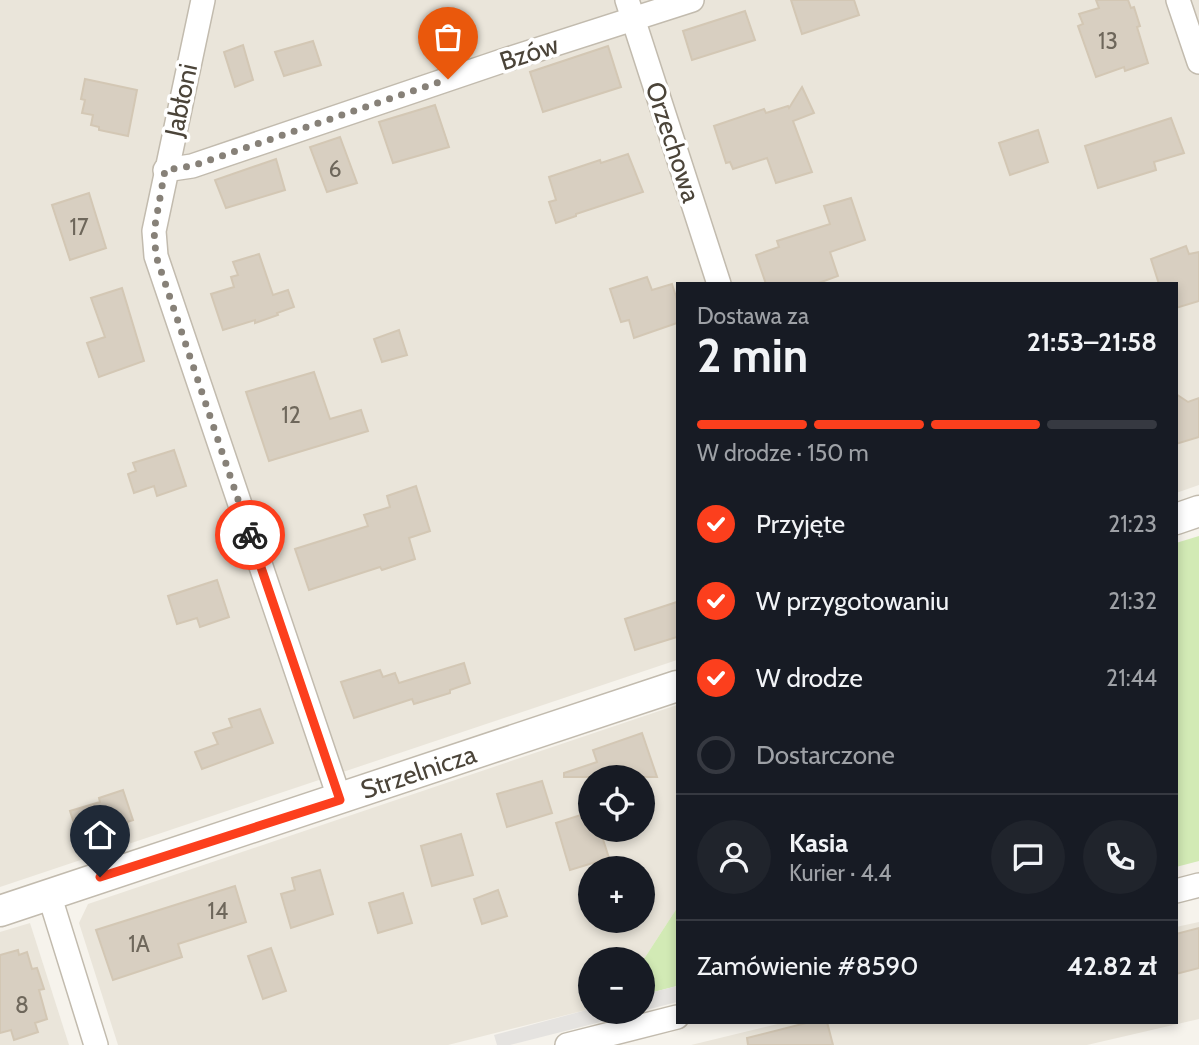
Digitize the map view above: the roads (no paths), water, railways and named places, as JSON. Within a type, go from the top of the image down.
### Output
[{"type":"street","name":"Jabłoni","points":[[203,0],[165,170],[154,231],[156,256],[340,800]]},
{"type":"street","name":"Bzów","points":[[165,170],[192,166],[499,62],[630,10],[692,0]]},
{"type":"street","points":[[1178,0],[1199,62]]},
{"type":"street","name":"Orzechowa","points":[[630,10],[718,282]]},
{"type":"street","points":[[1178,518],[1199,512]]},
{"type":"street","name":"Strzelnicza","points":[[0,911],[676,686]]},
{"type":"street","points":[[1178,890],[1199,885]]},
{"type":"street","points":[[49,894],[96,1045]]},
{"type":"street","points":[[566,1045],[676,1017]]}]
